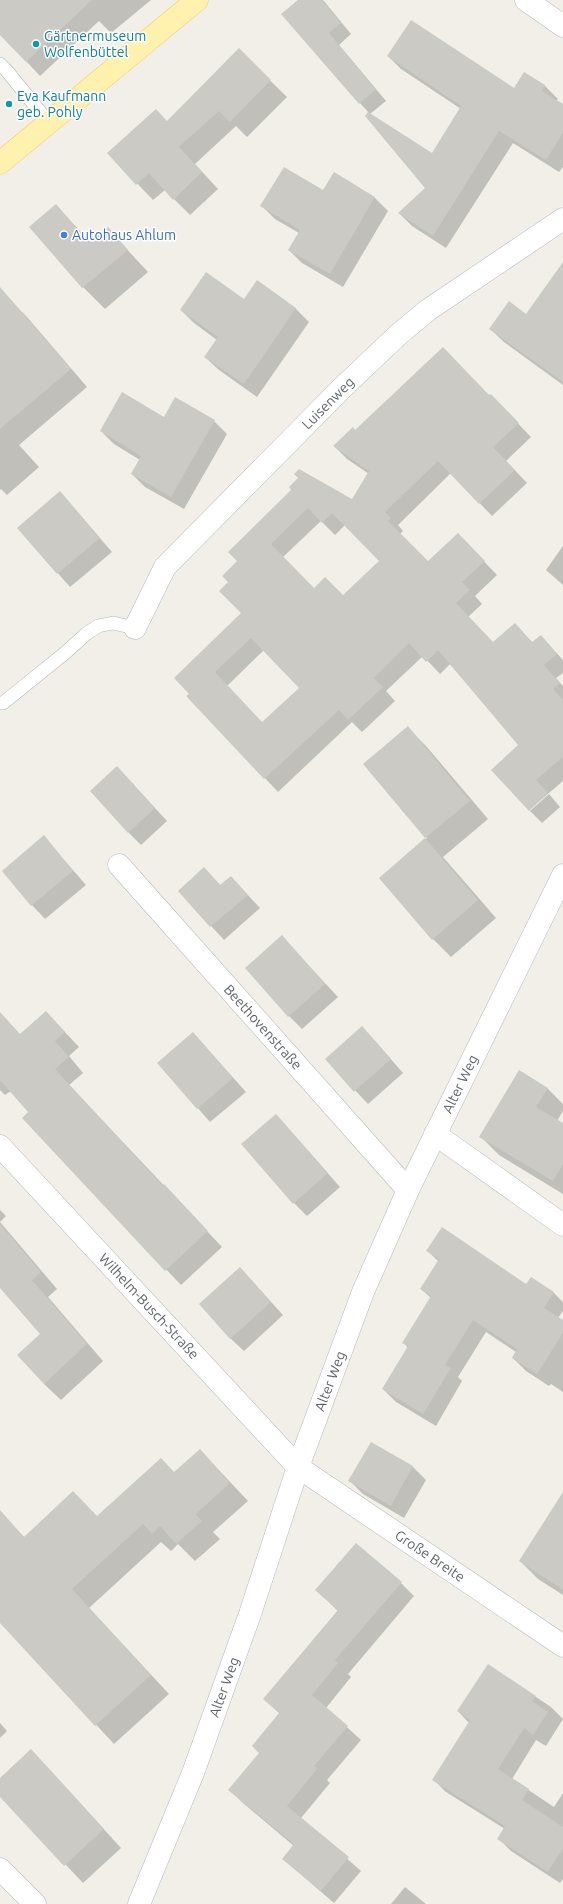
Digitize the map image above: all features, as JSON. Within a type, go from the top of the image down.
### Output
[{"type":"main road","points":[[0,163],[197,0]]},
{"type":"street","points":[[526,0],[563,26]]},
{"type":"street","name":"Luisenweg","points":[[135,628],[165,567],[342,388],[393,339],[428,310],[563,219]]},
{"type":"street","name":"Beethovenstraße","points":[[119,865],[408,1190]]},
{"type":"street","name":"Alter Weg","points":[[139,1904],[193,1772],[250,1614],[298,1467],[363,1292],[408,1190],[563,875]]},
{"type":"street","points":[[435,1134],[563,1225]]},
{"type":"street","name":"Wilhelm-Busch-Straße","points":[[0,1146],[298,1467]]},
{"type":"street","name":"Große Breite","points":[[298,1467],[563,1646]]},
{"type":"street","points":[[0,1869],[35,1904]]},
{"type":"lane","points":[[0,64],[7,70],[49,123]]},
{"type":"lane","points":[[3,703],[86,634],[98,626],[113,623],[135,628]]},
{"type":"building","points":[[0,0],[92,0],[26,62],[0,35]]},
{"type":"building","points":[[298,0],[322,0],[341,23],[329,33],[376,89],[359,104],[281,14]]},
{"type":"building","points":[[411,20],[514,88],[524,72],[545,85],[542,91],[563,104],[563,133],[546,160],[499,131],[433,236],[398,213],[425,188],[365,116],[368,112],[432,153],[461,106],[387,56]]},
{"type":"building","points":[[239,48],[271,80],[230,122],[219,111],[179,147],[202,172],[173,200],[149,173],[136,185],[107,153],[156,109],[167,121]]},
{"type":"building","points":[[284,167],[323,190],[334,172],[375,197],[330,274],[288,250],[300,230],[260,206]]},
{"type":"building","points":[[56,204],[89,243],[108,227],[128,250],[82,288],[29,227]]},
{"type":"building","points":[[563,262],[563,382],[489,329],[509,301],[526,314]]},
{"type":"building","points":[[206,272],[244,299],[257,280],[296,308],[244,384],[204,357],[218,337],[180,310]]},
{"type":"building","points":[[0,287],[71,369],[0,429]]},
{"type":"building","points":[[443,347],[489,395],[491,394],[519,423],[493,447],[515,470],[479,504],[438,461],[385,512],[391,518],[388,521],[428,561],[458,533],[485,561],[462,582],[470,590],[456,603],[493,642],[515,623],[532,642],[541,635],[557,654],[544,665],[560,683],[553,689],[563,700],[563,757],[536,780],[548,793],[529,811],[491,770],[518,745],[438,650],[426,662],[409,643],[374,678],[383,687],[348,720],[339,710],[264,779],[186,696],[189,694],[174,678],[241,613],[219,591],[228,582],[222,576],[237,561],[228,552],[291,490],[289,487],[298,478],[294,474],[299,469],[352,499],[369,471],[333,446],[353,427],[355,430]],"holes":[[[308,508],[322,523],[332,513],[379,561],[343,595],[325,577],[314,588],[271,544]],[[251,638],[299,688],[262,722],[215,672]]]},
{"type":"building","points":[[122,392],[164,417],[175,397],[215,420],[171,497],[131,474],[141,456],[100,431]]},
{"type":"building","points":[[60,491],[100,538],[57,574],[17,528]]},
{"type":"building","points":[[408,726],[470,801],[425,838],[363,764]]},
{"type":"building","points":[[117,766],[155,808],[128,833],[90,791]]},
{"type":"building","points":[[44,835],[73,871],[31,906],[2,871]]},
{"type":"building","points":[[425,838],[478,900],[432,940],[379,878]]},
{"type":"building","points":[[204,867],[220,885],[231,876],[248,895],[210,927],[178,891]]},
{"type":"building","points":[[282,935],[325,984],[288,1017],[245,968]]},
{"type":"building","points":[[46,1011],[65,1032],[55,1041],[69,1057],[55,1069],[163,1186],[164,1184],[208,1231],[165,1271],[22,1118],[28,1112],[0,1080],[0,1012],[20,1034]]},
{"type":"building","points":[[362,1026],[391,1059],[354,1092],[325,1059]]},
{"type":"building","points":[[193,1032],[233,1078],[197,1109],[157,1063]]},
{"type":"building","points":[[519,1070],[548,1088],[536,1107],[563,1123],[563,1164],[553,1181],[479,1137]]},
{"type":"building","points":[[276,1114],[328,1173],[293,1204],[241,1144]]},
{"type":"building","points":[[0,1224],[41,1272],[32,1280],[87,1344],[44,1384],[17,1355],[40,1334],[0,1288]]},
{"type":"building","points":[[442,1227],[526,1284],[531,1277],[554,1292],[544,1308],[563,1320],[563,1333],[537,1374],[512,1358],[517,1349],[473,1320],[445,1365],[451,1368],[423,1414],[382,1389],[408,1346],[402,1343],[431,1296],[420,1289],[439,1259],[426,1251]]},
{"type":"building","points":[[240,1267],[271,1302],[230,1339],[199,1304]]},
{"type":"building","points":[[371,1442],[413,1466],[391,1506],[348,1481]]},
{"type":"building","points":[[200,1449],[230,1483],[196,1514],[202,1521],[176,1544],[160,1526],[152,1534],[143,1524],[72,1589],[151,1675],[95,1726],[0,1623],[0,1510],[24,1537],[73,1491],[97,1516],[161,1458],[174,1472]]},
{"type":"building","points":[[563,1492],[563,1590],[519,1561]]},
{"type":"building","points":[[356,1543],[402,1582],[335,1660],[338,1663],[312,1695],[348,1726],[314,1766],[317,1769],[287,1806],[349,1857],[321,1891],[282,1859],[294,1844],[228,1790],[259,1753],[252,1746],[279,1713],[263,1699],[338,1610],[315,1590]]},
{"type":"building","points":[[488,1664],[536,1696],[532,1701],[548,1712],[533,1735],[524,1728],[498,1769],[529,1789],[522,1800],[563,1827],[563,1848],[548,1872],[497,1839],[505,1826],[432,1780],[470,1720],[457,1711]]},
{"type":"building","points":[[31,1749],[104,1829],[64,1866],[0,1797],[0,1778]]},
{"type":"place","name":"Gärtnermuseum Wolfenbüttel","points":[[36,44]]},
{"type":"place","name":"Eva Kaufmann geb. Pohly","points":[[9,104]]},
{"type":"place","name":"Autohaus Ahlum","points":[[64,235]]}]
